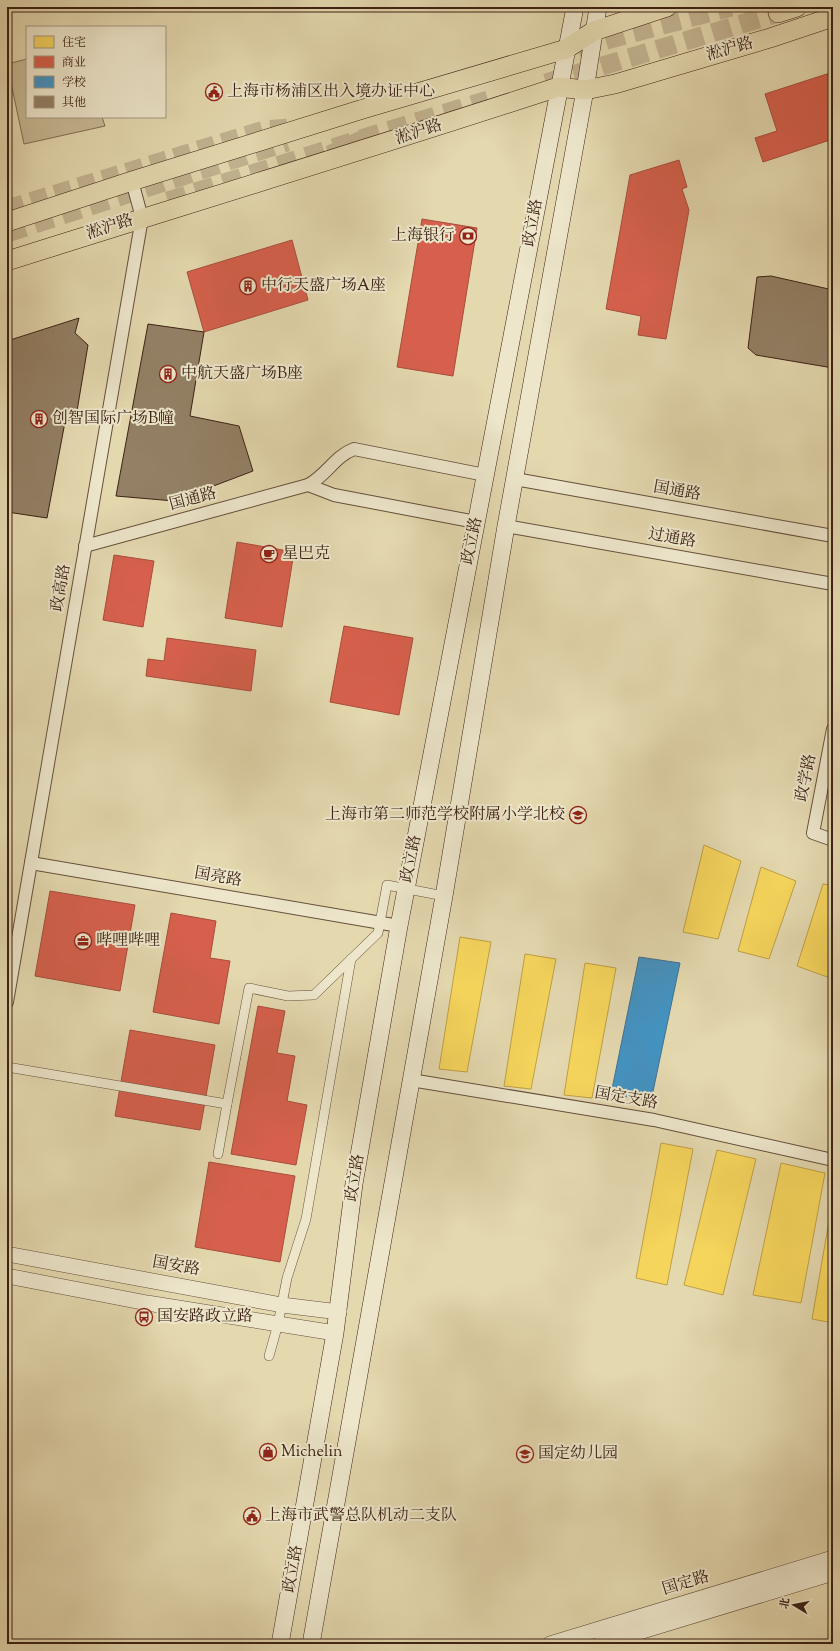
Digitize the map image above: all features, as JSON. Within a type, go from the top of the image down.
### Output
[{"type":"main road","name":"政立路","points":[[280,1644],[336,1333],[354,1184],[406,890],[511,345],[574,7]]},
{"type":"main road","name":"政立路","points":[[311,1644],[444,896],[506,526],[585,90],[598,7]]},
{"type":"main road","points":[[7,222],[132,181],[363,109],[566,49],[594,31],[667,7]]},
{"type":"main road","points":[[778,13],[797,7]]},
{"type":"main road","name":"淞沪路","points":[[7,261],[382,145],[558,87],[585,90],[615,84],[770,38],[833,17]]},
{"type":"street","name":"政高路","points":[[7,1002],[142,218],[132,181]]},
{"type":"street","name":"国通路","points":[[85,546],[308,485],[319,479],[337,459],[354,449],[485,475]]},
{"type":"street","name":"国通路","points":[[515,479],[833,536]]},
{"type":"street","points":[[308,485],[334,494],[476,522]]},
{"type":"street","name":"过通路","points":[[506,526],[833,584]]},
{"type":"street","name":"政学路","points":[[833,729],[813,833],[833,840]]},
{"type":"street","name":"国亮路","points":[[31,863],[400,926]]},
{"type":"street","points":[[218,1154],[249,988],[288,996],[314,995],[378,933],[387,885],[406,890],[444,896]]},
{"type":"street","points":[[269,1356],[278,1324],[287,1278],[306,1219],[351,959]]},
{"type":"street","points":[[7,1067],[227,1104]]},
{"type":"street","name":"国定支路","points":[[411,1080],[662,1121],[833,1160]]},
{"type":"street","name":"国安路","points":[[7,1254],[282,1305],[339,1312]]},
{"type":"street","points":[[7,1276],[147,1303],[336,1333]]},
{"type":"street","name":"国定路","points":[[550,1644],[833,1558]]},
{"type":"street","name":"国定路","points":[[600,1644],[833,1573]]},
{"type":"shaded area","points":[[26,59],[26,118],[102,118],[105,126],[24,144],[7,64]]},
{"type":"building: 住宅","points":[[704,845],[741,861],[718,939],[683,932]]},
{"type":"building: 住宅","points":[[761,867],[796,881],[769,959],[738,951]]},
{"type":"building: 住宅","points":[[823,884],[833,886],[833,979],[797,966]]},
{"type":"building: 住宅","points":[[460,937],[491,942],[467,1072],[439,1069]]},
{"type":"building: 住宅","points":[[525,954],[556,959],[531,1089],[504,1086]]},
{"type":"building: 住宅","points":[[585,963],[616,968],[592,1098],[564,1095]]},
{"type":"building: 住宅","points":[[661,1143],[693,1149],[667,1285],[636,1278]]},
{"type":"building: 住宅","points":[[717,1150],[756,1159],[723,1295],[684,1285]]},
{"type":"building: 住宅","points":[[781,1163],[825,1173],[801,1303],[753,1295]]},
{"type":"building: 住宅","points":[[833,1198],[833,1323],[812,1319]]},
{"type":"building: 商业","points":[[833,72],[833,139],[763,162],[755,138],[777,131],[765,94]]},
{"type":"building: 商业","points":[[679,160],[687,187],[682,189],[689,210],[666,339],[638,335],[641,316],[606,309],[630,175]]},
{"type":"building: 商业","points":[[422,219],[477,228],[453,376],[397,367]]},
{"type":"building: 商业","name":"中行天盛广场A座","points":[[292,240],[308,300],[204,332],[187,272]]},
{"type":"building: 商业","points":[[237,542],[294,552],[282,627],[225,618]]},
{"type":"building: 商业","points":[[114,555],[154,561],[143,627],[103,620]]},
{"type":"building: 商业","points":[[344,626],[413,638],[399,715],[330,702]]},
{"type":"building: 商业","points":[[167,638],[256,650],[251,691],[146,676],[148,659],[164,661]]},
{"type":"building: 商业","points":[[50,891],[135,905],[120,991],[35,976]]},
{"type":"building: 商业","points":[[171,913],[216,921],[210,958],[230,961],[219,1024],[153,1012]]},
{"type":"building: 商业","points":[[258,1006],[285,1011],[277,1053],[295,1056],[287,1101],[307,1105],[296,1165],[231,1154]]},
{"type":"building: 商业","points":[[130,1030],[215,1045],[200,1130],[115,1116]]},
{"type":"building: 商业","points":[[209,1162],[295,1176],[280,1262],[195,1247]]},
{"type":"building: 学校","points":[[639,957],[680,963],[651,1101],[611,1094]]},
{"type":"building: 其他","points":[[771,276],[833,290],[833,368],[756,355],[748,348],[757,277]]},
{"type":"building: 其他","name":"创智国际广场B幢","points":[[79,318],[75,333],[88,345],[76,417],[65,422],[47,518],[7,512],[7,341]]},
{"type":"building: 其他","name":"中航天盛广场B座","points":[[148,324],[204,332],[190,416],[239,426],[253,471],[174,501],[116,496]]},
{"type":"tunnel","points":[[578,49],[731,7]]},
{"type":"tunnel","points":[[546,83],[778,13]]},
{"type":"tunnel","points":[[168,201],[488,100]]},
{"type":"tunnel","points":[[7,208],[264,129],[292,127]]},
{"type":"tunnel","points":[[329,154],[364,138]]},
{"type":"tunnel","points":[[7,233],[287,142]]},
{"type":"place","name":"上海市杨浦区出入境办证中心","points":[[214,92]]},
{"type":"place","name":"上海银行","points":[[468,236]]},
{"type":"place","name":"中行天盛广场A座","points":[[248,286]]},
{"type":"place","name":"中航天盛广场B座","points":[[168,374]]},
{"type":"place","name":"创智国际广场B幢","points":[[39,419]]},
{"type":"place","name":"星巴克","points":[[269,554]]},
{"type":"place","name":"上海市第二师范学校附属小学北校","points":[[578,815]]},
{"type":"place","name":"哔哩哔哩","points":[[83,941]]},
{"type":"place","name":"国安路政立路","points":[[144,1317]]},
{"type":"place","name":"Michelin","points":[[268,1452]]},
{"type":"place","name":"国定幼儿园","points":[[525,1454]]},
{"type":"place","name":"上海市武警总队机动二支队","points":[[252,1516]]}]
